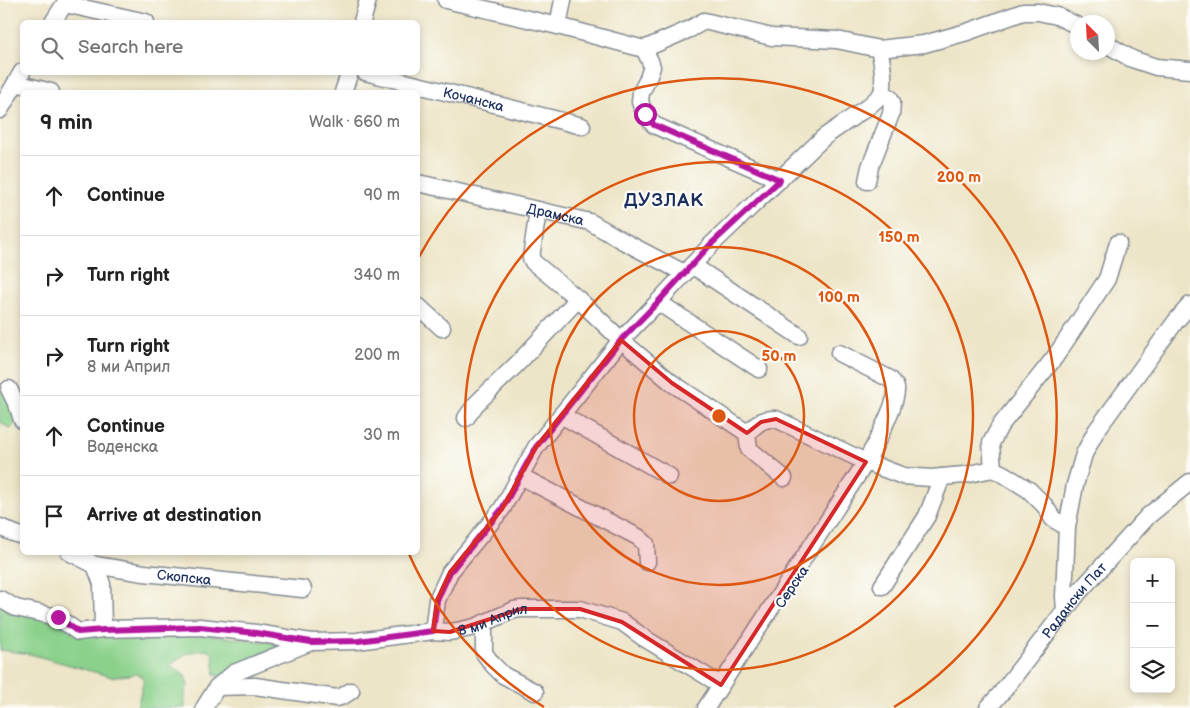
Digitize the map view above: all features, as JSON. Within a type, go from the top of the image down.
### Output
[{"type":"street","points":[[363,20],[368,0]]},
{"type":"street","points":[[446,0],[467,2],[644,49],[704,21],[772,37],[837,40],[879,49],[924,44],[967,32],[1023,12],[1038,12],[1057,16],[1070,22]]},
{"type":"street","points":[[558,26],[563,0]]},
{"type":"street","points":[[54,20],[66,2],[138,20]]},
{"type":"street","points":[[644,49],[652,67],[641,92],[640,102],[645,114],[654,125],[780,180]]},
{"type":"street","points":[[433,631],[437,600],[450,572],[502,509],[536,447],[621,340],[710,245],[824,137],[869,106],[882,94],[884,73],[879,49]]},
{"type":"street","points":[[1115,50],[1132,59],[1156,66],[1190,70]]},
{"type":"street","points":[[344,90],[349,75]]},
{"type":"street","name":"Кочанска","points":[[377,75],[582,126]]},
{"type":"street","points":[[0,110],[19,78],[46,90]]},
{"type":"street","points":[[867,182],[870,167],[891,114],[892,102],[890,98],[882,94]]},
{"type":"street","name":"Драмска","points":[[420,182],[590,222],[623,241],[688,269],[799,336]]},
{"type":"street","points":[[538,210],[531,258],[533,262],[578,299],[621,340],[672,383],[747,433],[749,449],[784,478]]},
{"type":"street","points":[[994,469],[991,443],[1000,426],[1055,357],[1107,279],[1118,243]]},
{"type":"street","points":[[466,418],[476,404],[519,362],[578,299]]},
{"type":"street","points":[[658,302],[759,369]]},
{"type":"street","points":[[1065,610],[1068,527],[1075,485],[1084,454],[1096,431],[1190,304]]},
{"type":"street","points":[[420,308],[442,328]]},
{"type":"street","points":[[706,708],[866,462],[887,419],[896,395],[896,387],[890,380],[839,353]]},
{"type":"street","points":[[10,390],[20,414]]},
{"type":"street","points":[[561,415],[669,476]]},
{"type":"street","points":[[747,433],[768,418],[776,419],[866,462],[903,476],[931,478],[964,475],[994,469],[1006,474],[1029,490],[1045,506],[1053,520],[1068,527]]},
{"type":"street","name":"Серска","points":[[712,708],[814,555],[866,462]]},
{"type":"street","points":[[520,476],[638,537],[646,544],[647,562]]},
{"type":"street","points":[[882,586],[927,516],[942,477]]},
{"type":"street","name":"Радански Пат","points":[[988,708],[1079,592],[1148,516],[1190,482]]},
{"type":"street","points":[[0,527],[12,534],[20,536]]},
{"type":"street","name":"Скопска","points":[[76,555],[95,564],[144,573],[303,589]]},
{"type":"street","points":[[95,564],[102,584],[103,630]]},
{"type":"street","name":"8 ми Април","points":[[0,599],[16,608],[58,617],[78,632],[200,627],[256,633],[311,642],[358,641],[433,631],[450,632],[475,627],[514,610],[521,609],[580,609],[622,622],[644,638],[720,685]]},
{"type":"street","points":[[484,623],[484,653],[503,675],[535,692]]},
{"type":"street","points":[[208,706],[217,687],[234,673],[311,642]]},
{"type":"street","points":[[217,687],[255,686],[337,698],[351,690]]},
{"type":"street","points":[[302,693],[310,708]]},
{"type":"highlighted area","points":[[621,340],[672,383],[747,433],[761,422],[776,419],[866,462],[721,685],[622,622],[580,609],[521,609],[450,632],[433,631],[437,600],[450,572],[502,509],[536,447]]},
{"type":"green space","points":[[0,391],[6,394],[18,419],[11,429],[0,422]]},
{"type":"green space","points":[[0,604],[58,623],[180,632],[285,644],[222,676],[215,675],[213,654],[209,650],[188,653],[170,666],[184,674],[188,684],[185,694],[185,708],[137,708],[144,679],[138,674],[112,677],[30,654],[0,650]]},
{"type":"district","name":"ДУЗЛАК","points":[[664,200]]},
{"type":"route","points":[[58,617],[78,632],[200,627],[256,633],[311,642],[358,641],[433,631],[437,600],[450,572],[502,509],[536,447],[621,340],[710,245],[780,180],[654,125],[645,114]]}]
